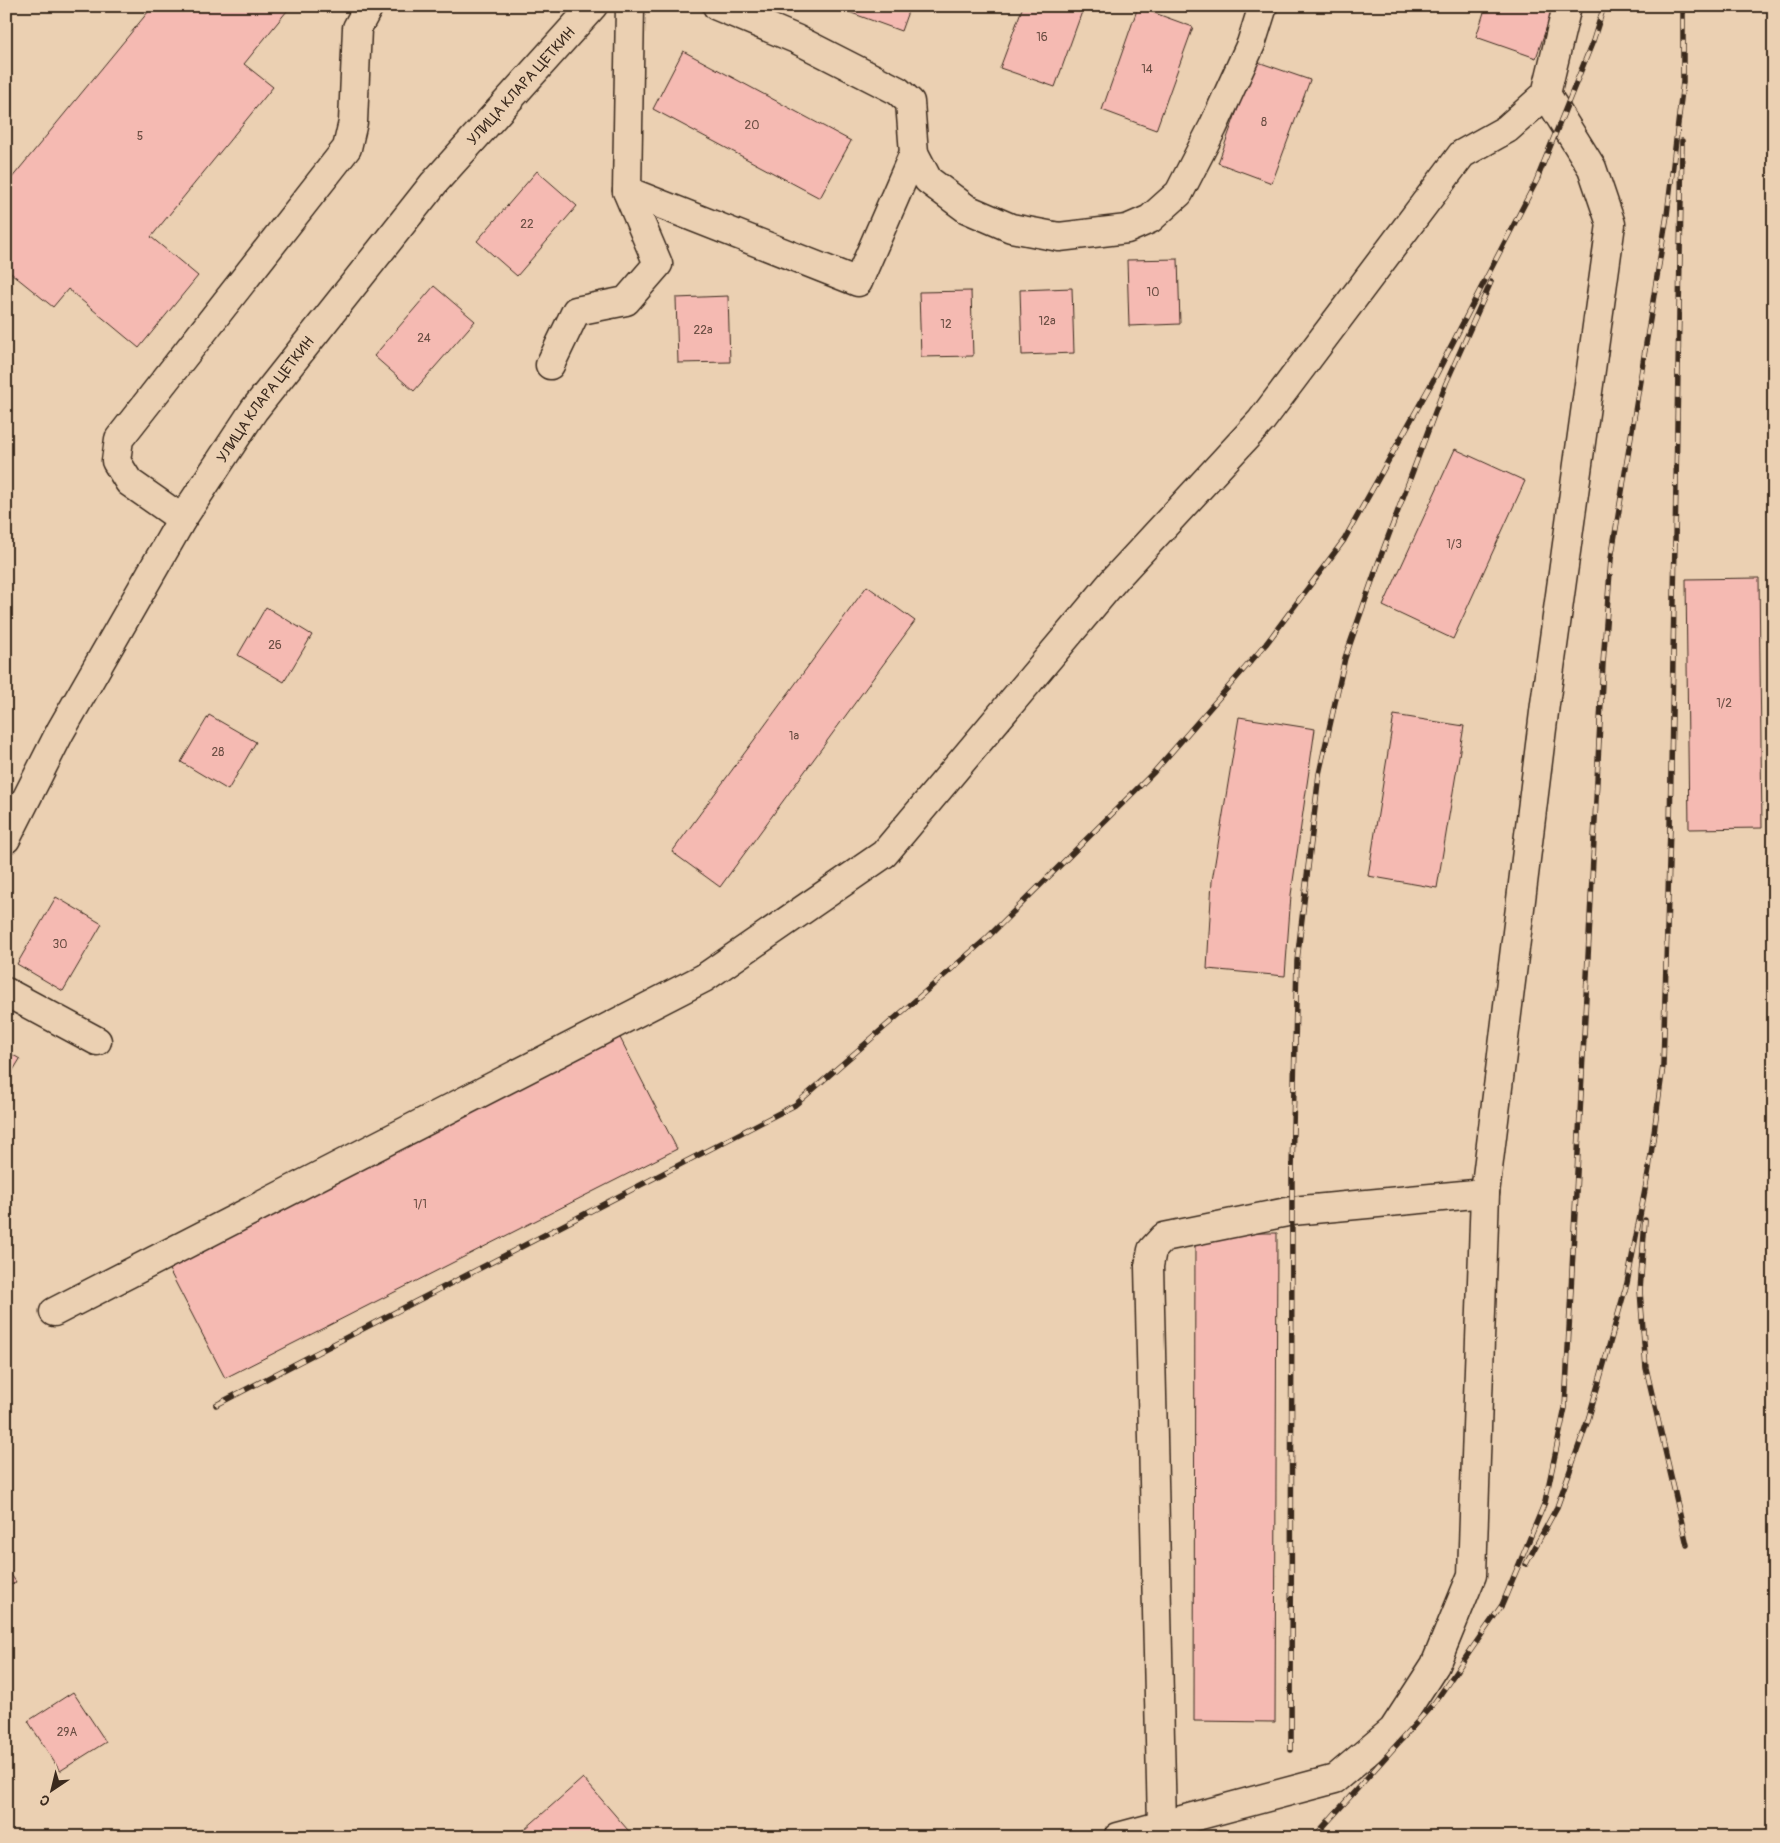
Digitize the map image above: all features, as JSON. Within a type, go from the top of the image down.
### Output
[{"type":"street","points":[[182,519],[129,482],[116,461],[119,439],[347,148],[353,122],[357,28],[369,6]]},
{"type":"street","name":"УЛИЦА КЛАРА ЦЕТКИН","points":[[6,839],[60,732],[182,519],[254,410],[434,183],[593,6]]},
{"type":"street","points":[[550,365],[576,312],[626,301],[658,264],[627,191],[630,6]]},
{"type":"street","points":[[718,6],[796,39],[898,91],[910,102],[914,153],[928,180],[967,209],[1011,228],[1060,237],[1127,229],[1150,219],[1179,193],[1213,127],[1251,44],[1262,6]]},
{"type":"street","points":[[54,1312],[704,978],[884,854],[1115,579],[1261,421],[1462,154],[1507,129],[1546,94],[1567,6]]},
{"type":"street","points":[[1118,1837],[1335,1779],[1393,1730],[1435,1665],[1472,1575],[1485,1193],[1545,704],[1611,224],[1592,168],[1546,94]]},
{"type":"street","points":[[627,191],[858,282],[914,153]]},
{"type":"street","points":[[6,992],[97,1041]]},
{"type":"street","points":[[1162,1825],[1149,1266],[1152,1250],[1164,1237],[1292,1211],[1485,1193]]},
{"type":"building","points":[[153,6],[291,6],[244,64],[273,87],[151,237],[198,276],[139,348],[68,289],[53,307],[6,269],[6,185]]},
{"type":"building","points":[[848,6],[910,6],[901,31],[846,11]]},
{"type":"building","points":[[1023,6],[1084,6],[1055,87],[1000,68]]},
{"type":"building","points":[[1486,6],[1554,6],[1536,58],[1476,37]]},
{"type":"building","points":[[1138,7],[1193,27],[1156,130],[1102,110]]},
{"type":"building","points":[[683,51],[851,141],[820,198],[653,109]]},
{"type":"building","points":[[1255,61],[1310,80],[1272,183],[1218,163]]},
{"type":"building","points":[[537,171],[577,206],[517,276],[477,241]]},
{"type":"building","points":[[1178,259],[1180,324],[1129,326],[1127,260]]},
{"type":"building","points":[[434,286],[475,321],[414,391],[374,356]]},
{"type":"building","points":[[1072,288],[1074,353],[1022,355],[1020,290]]},
{"type":"building","points":[[971,291],[973,356],[921,357],[919,292]]},
{"type":"building","points":[[728,296],[730,362],[678,363],[676,298]]},
{"type":"building","points":[[1455,449],[1525,481],[1453,639],[1383,606]]},
{"type":"building","points":[[1759,578],[1762,828],[1689,829],[1686,579]]},
{"type":"building","points":[[867,586],[915,621],[720,887],[672,852]]},
{"type":"building","points":[[266,607],[312,635],[284,682],[238,655]]},
{"type":"building","points":[[209,715],[256,742],[228,790],[181,762]]},
{"type":"building","points":[[1394,715],[1464,726],[1437,888],[1368,876]]},
{"type":"building","points":[[1239,717],[1315,729],[1291,895],[1285,976],[1207,969],[1212,881]]},
{"type":"building","points":[[56,897],[102,924],[63,991],[17,964]]},
{"type":"building","points":[[616,1030],[677,1149],[225,1378],[164,1260]]},
{"type":"building","points":[[6,1051],[20,1059],[6,1082]]},
{"type":"building","points":[[1195,1233],[1277,1233],[1275,1722],[1194,1721]]},
{"type":"building","points":[[6,1567],[16,1582],[6,1588]]},
{"type":"building","points":[[73,1692],[106,1742],[60,1771],[28,1721]]},
{"type":"building","points":[[583,1778],[634,1837],[516,1837]]},
{"type":"railway","points":[[1535,184],[1593,41],[1604,6]]},
{"type":"railway","points":[[1314,1837],[1435,1702],[1502,1605],[1545,1502],[1565,1408],[1603,663],[1611,559],[1667,215],[1683,82],[1683,6]]},
{"type":"railway","points":[[1526,1564],[1557,1507],[1588,1420],[1627,1283],[1649,1169],[1663,1066],[1670,828],[1682,141]]},
{"type":"railway","points":[[216,1405],[795,1105],[987,938],[1154,772],[1266,644],[1344,540],[1435,377],[1538,178]]},
{"type":"railway","points":[[1291,1750],[1292,1171],[1297,961],[1319,774],[1345,658],[1379,561],[1446,383],[1491,282]]},
{"type":"railway","points":[[1645,1220],[1640,1291],[1646,1368],[1687,1545]]}]
